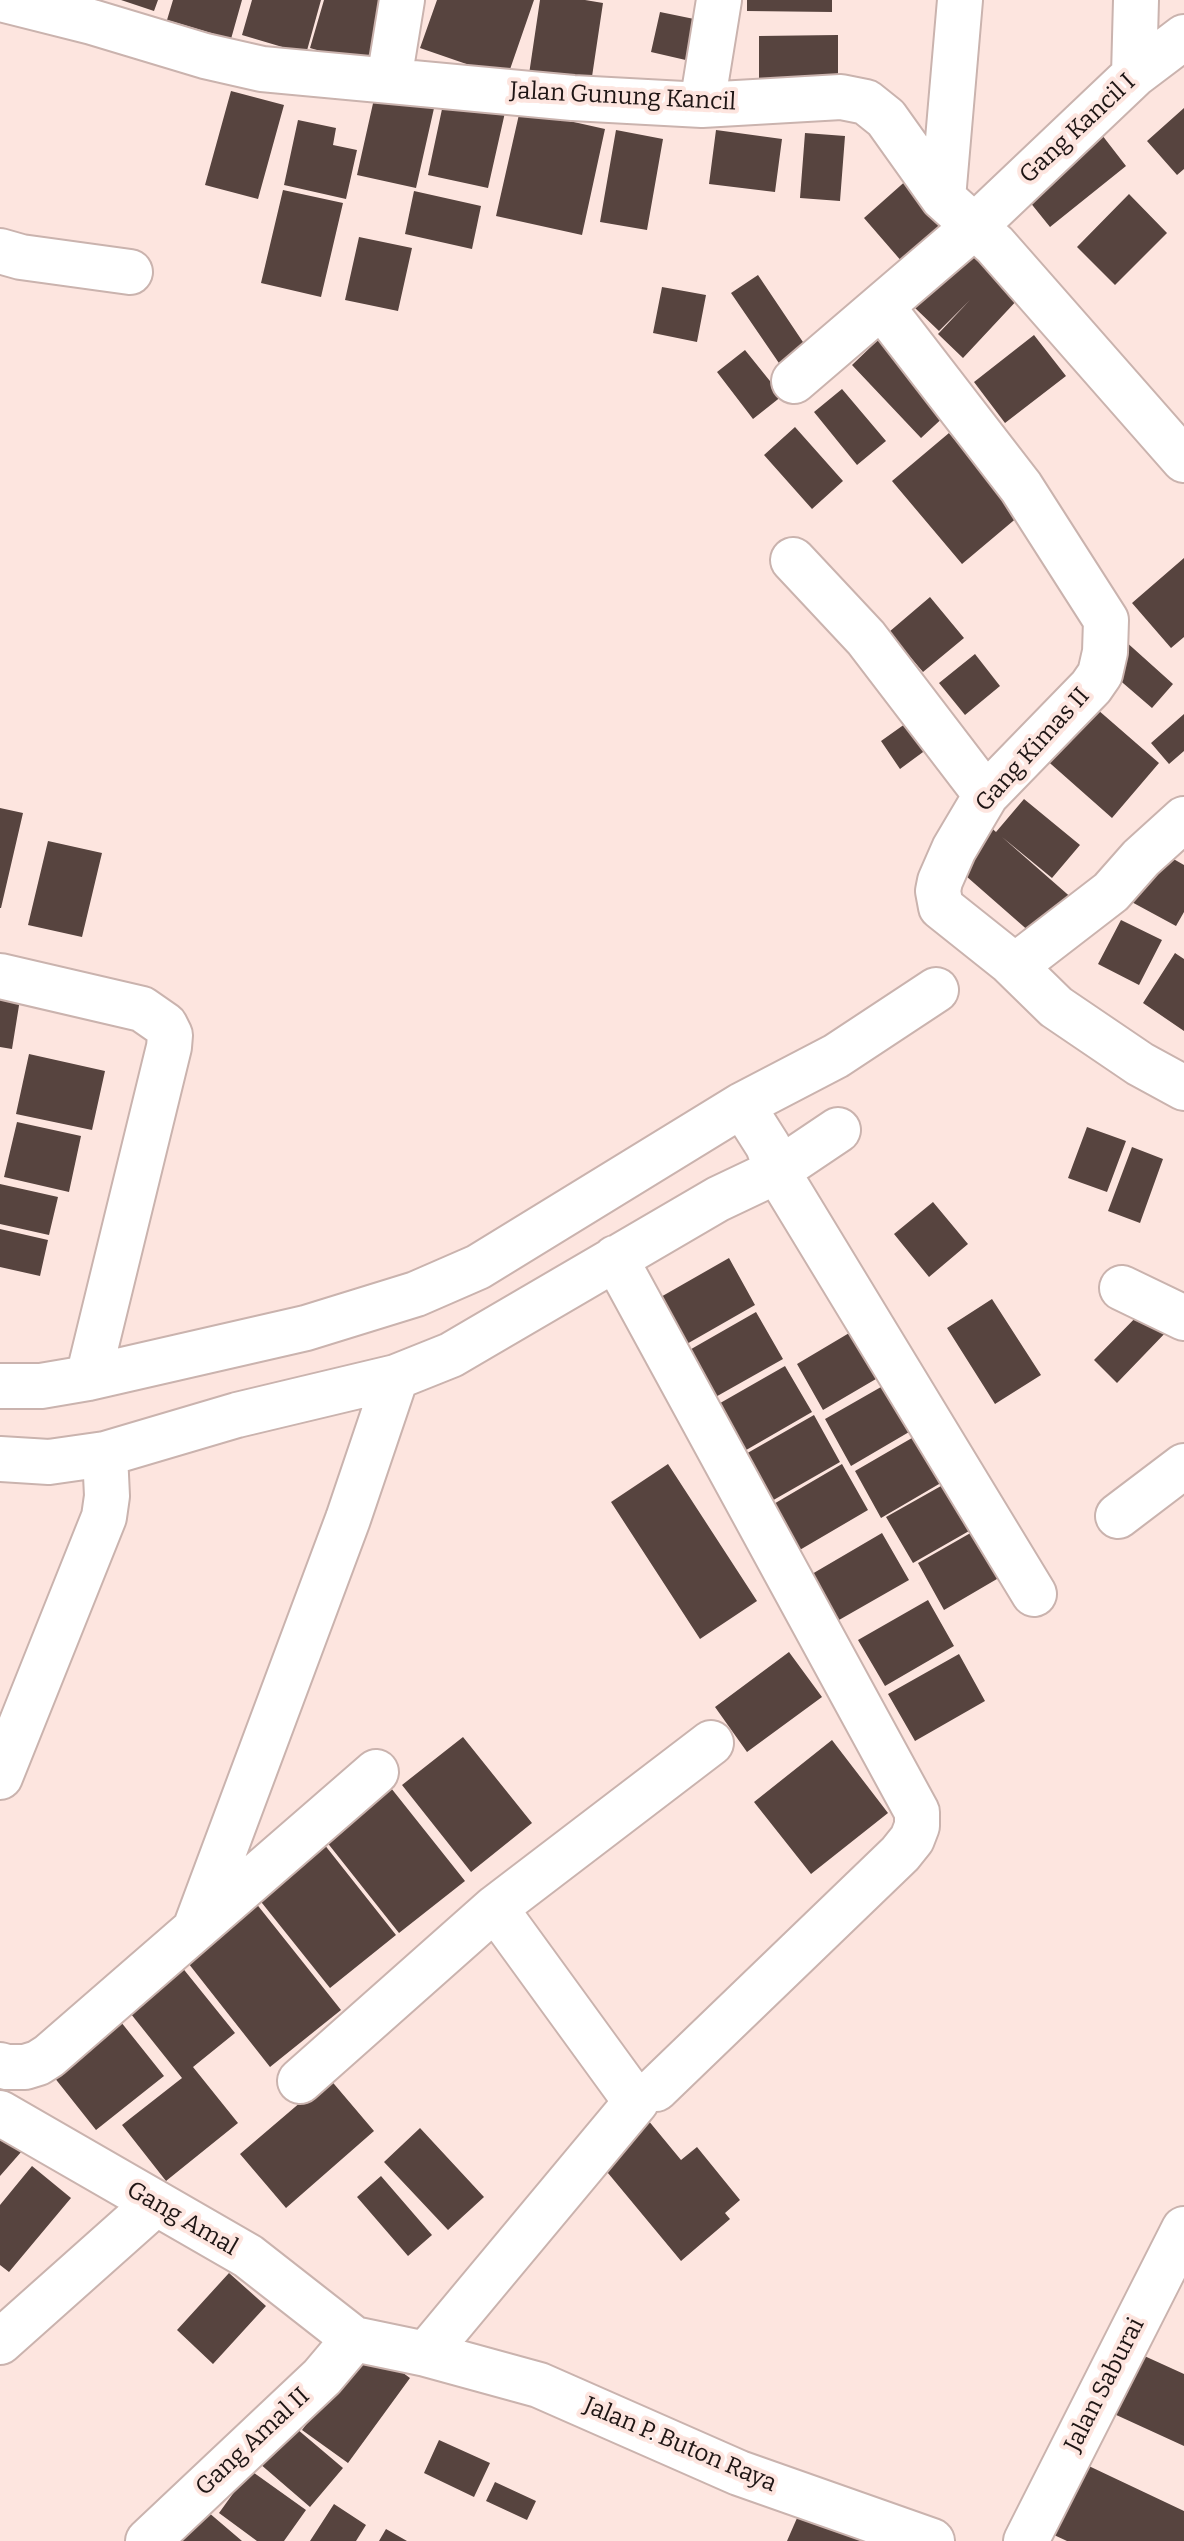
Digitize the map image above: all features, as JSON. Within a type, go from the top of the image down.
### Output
[{"type":"street","name":"Jalan Gunung Kancil","points":[[5,0],[262,69],[573,98],[702,105],[841,97],[866,102],[886,118],[960,212],[1184,460]]},
{"type":"street","points":[[389,80],[402,0]]},
{"type":"street","points":[[702,105],[719,0]]},
{"type":"street","points":[[960,0],[960,212]]},
{"type":"street","points":[[1134,75],[1136,0]]},
{"type":"street","name":"Gang Kancil I","points":[[794,381],[882,307],[960,212],[1184,37]]},
{"type":"street","points":[[0,251],[21,257],[130,272]]},
{"type":"street","name":"Gang Kimas II","points":[[882,307],[1021,487],[1106,620],[1105,652],[1100,674],[986,795],[954,849],[938,891],[941,907],[1015,966],[1056,1007],[1140,1064],[1184,1088]]},
{"type":"street","points":[[793,560],[866,638],[986,795]]},
{"type":"street","points":[[1015,966],[1111,892],[1141,858],[1184,819]]},
{"type":"street","points":[[0,976],[142,1009],[165,1025],[170,1035],[88,1378]]},
{"type":"street","points":[[0,1386],[41,1386],[88,1378],[306,1328],[416,1294],[478,1267],[742,1105],[836,1056],[936,990]]},
{"type":"street","points":[[742,1105],[768,1146],[777,1171],[1034,1594]]},
{"type":"street","points":[[0,1459],[49,1462],[105,1454],[237,1415],[396,1377],[451,1355],[718,1199],[777,1171],[838,1130]]},
{"type":"street","points":[[615,1258],[917,1812],[917,1826],[912,1839],[900,1854],[656,2089]]},
{"type":"street","points":[[1122,1288],[1184,1318]]},
{"type":"street","points":[[195,1929],[348,1519],[396,1377]]},
{"type":"street","points":[[0,1777],[100,1528],[107,1496],[105,1454]]},
{"type":"street","points":[[1118,1516],[1168,1475],[1184,1466]]},
{"type":"street","points":[[300,2081],[495,1908],[711,1743]]},
{"type":"street","points":[[0,2065],[25,2067],[49,2056],[376,1772]]},
{"type":"street","points":[[426,2354],[636,2102],[495,1908]]},
{"type":"street","name":"Gang Amal","points":[[0,2113],[248,2256],[354,2339]]},
{"type":"street","points":[[0,2342],[156,2203]]},
{"type":"street","name":"Jalan Saburai","points":[[1026,2541],[1184,2229]]},
{"type":"street","name":"Jalan P. Buton Raya","points":[[354,2339],[426,2354],[539,2385],[739,2473],[932,2541]]},
{"type":"street","name":"Gang Amal II","points":[[148,2541],[322,2377],[354,2339]]},
{"type":"building","points":[[121,0],[158,0],[154,11]]},
{"type":"building","points":[[173,0],[242,0],[231,39],[167,20]]},
{"type":"building","points":[[252,0],[321,0],[306,54],[242,35]]},
{"type":"building","points":[[324,0],[386,0],[368,65],[310,48]]},
{"type":"building","points":[[437,0],[534,0],[507,78],[420,48]]},
{"type":"building","points":[[540,0],[603,3],[590,90],[528,81]]},
{"type":"building","points":[[747,0],[832,0],[832,12],[747,11]]},
{"type":"building","points":[[660,12],[699,20],[690,61],[651,52]]},
{"type":"building","points":[[838,35],[838,81],[759,82],[759,36]]},
{"type":"building","points":[[378,81],[437,95],[416,188],[357,175]]},
{"type":"building","points":[[231,91],[284,105],[258,199],[205,185]]},
{"type":"building","points":[[445,95],[506,108],[488,188],[428,175]]},
{"type":"building","points":[[1184,108],[1184,169],[1177,175],[1147,141]]},
{"type":"building","points":[[520,110],[605,129],[582,235],[496,216]]},
{"type":"building","points":[[298,120],[336,128],[333,145],[357,150],[346,199],[284,185]]},
{"type":"building","points":[[616,130],[663,139],[647,230],[600,222]]},
{"type":"building","points":[[716,130],[782,139],[775,192],[709,184]]},
{"type":"building","points":[[805,133],[845,136],[840,201],[800,198]]},
{"type":"building","points":[[1102,135],[1126,166],[1050,227],[1025,196]]},
{"type":"building","points":[[909,178],[948,223],[903,263],[864,218]]},
{"type":"building","points":[[283,190],[343,203],[321,297],[261,283]]},
{"type":"building","points":[[414,191],[481,206],[472,249],[405,234]]},
{"type":"building","points":[[1129,194],[1167,233],[1115,285],[1077,247]]},
{"type":"building","points":[[359,237],[412,248],[398,311],[345,300]]},
{"type":"building","points":[[972,247],[1020,297],[963,358],[938,334],[970,300],[939,331],[914,307]]},
{"type":"building","points":[[758,275],[809,351],[783,369],[731,293]]},
{"type":"building","points":[[662,287],[706,295],[697,342],[653,333]]},
{"type":"building","points":[[1034,335],[1066,376],[1005,423],[974,382]]},
{"type":"building","points":[[878,340],[948,413],[921,438],[852,365]]},
{"type":"building","points":[[745,350],[782,396],[753,419],[717,372]]},
{"type":"building","points":[[842,389],[886,441],[857,465],[814,412]]},
{"type":"building","points":[[795,427],[843,481],[812,509],[764,455]]},
{"type":"building","points":[[949,433],[1019,516],[962,564],[892,481]]},
{"type":"building","points":[[1184,558],[1184,637],[1171,648],[1132,603]]},
{"type":"building","points":[[930,597],[964,638],[923,672],[889,632]]},
{"type":"building","points":[[1124,640],[1173,684],[1152,708],[1102,665]]},
{"type":"building","points":[[975,654],[1000,686],[965,715],[939,683]]},
{"type":"building","points":[[1090,703],[1159,763],[1112,818],[1043,757]]},
{"type":"building","points":[[919,714],[938,741],[900,769],[881,741]]},
{"type":"building","points":[[1184,714],[1184,751],[1169,764],[1151,743]]},
{"type":"building","points":[[1024,799],[1080,845],[1052,878],[1002,837],[1074,900],[1039,940],[950,862],[985,822],[996,832]]},
{"type":"building","points":[[0,808],[23,813],[1,908],[0,908]]},
{"type":"building","points":[[48,841],[102,853],[82,937],[28,925]]},
{"type":"building","points":[[1156,849],[1184,865],[1184,912],[1176,926],[1128,900]]},
{"type":"building","points":[[1121,920],[1162,940],[1139,985],[1098,964]]},
{"type":"building","points":[[1175,953],[1184,959],[1184,1031],[1143,1003]]},
{"type":"building","points":[[0,989],[21,993],[12,1049],[0,1047]]},
{"type":"building","points":[[29,1054],[105,1071],[92,1130],[16,1114]]},
{"type":"building","points":[[17,1122],[81,1136],[69,1192],[4,1177]]},
{"type":"building","points":[[1087,1127],[1126,1141],[1107,1192],[1068,1178]]},
{"type":"building","points":[[1132,1147],[1163,1159],[1140,1223],[1108,1211]]},
{"type":"building","points":[[0,1184],[58,1197],[49,1235],[0,1224]]},
{"type":"building","points":[[933,1202],[968,1244],[929,1277],[894,1234]]},
{"type":"building","points":[[0,1229],[48,1240],[40,1276],[0,1267]]},
{"type":"building","points":[[729,1258],[755,1305],[685,1345],[659,1298]]},
{"type":"building","points":[[992,1299],[1041,1375],[995,1404],[947,1328]]},
{"type":"building","points":[[1147,1306],[1170,1328],[1117,1383],[1094,1360]]},
{"type":"building","points":[[756,1312],[783,1359],[712,1399],[686,1352]]},
{"type":"building","points":[[866,1323],[893,1369],[823,1410],[797,1364]]},
{"type":"building","points":[[785,1366],[812,1412],[741,1453],[715,1406]]},
{"type":"building","points":[[895,1379],[921,1425],[851,1466],[825,1419]]},
{"type":"building","points":[[814,1415],[840,1462],[770,1502],[744,1455]]},
{"type":"building","points":[[924,1431],[951,1477],[881,1518],[855,1471]]},
{"type":"building","points":[[668,1464],[757,1601],[700,1639],[611,1502]]},
{"type":"building","points":[[842,1464],[868,1510],[798,1551],[772,1505]]},
{"type":"building","points":[[957,1477],[983,1523],[913,1563],[886,1517]]},
{"type":"building","points":[[988,1523],[1014,1569],[944,1610],[918,1563]]},
{"type":"building","points":[[882,1533],[909,1580],[839,1620],[812,1574]]},
{"type":"building","points":[[928,1600],[954,1646],[885,1686],[858,1640]]},
{"type":"building","points":[[789,1652],[822,1697],[747,1752],[715,1707]]},
{"type":"building","points":[[959,1654],[985,1701],[915,1741],[888,1694]]},
{"type":"building","points":[[463,1737],[532,1823],[471,1872],[402,1785]]},
{"type":"building","points":[[832,1740],[888,1813],[811,1874],[754,1802]]},
{"type":"building","points":[[391,1788],[465,1881],[399,1933],[326,1841]]},
{"type":"building","points":[[320,1839],[396,1935],[330,1988],[254,1893]]},
{"type":"building","points":[[251,1897],[341,2010],[270,2067],[181,1954]]},
{"type":"building","points":[[181,1966],[235,2033],[193,2067],[238,2123],[166,2181],[122,2125],[182,2078],[127,2009]]},
{"type":"building","points":[[117,2017],[164,2076],[96,2130],[50,2072]]},
{"type":"building","points":[[329,2078],[374,2131],[286,2208],[240,2154]]},
{"type":"building","points":[[643,2114],[681,2160],[697,2147],[740,2200],[725,2213],[730,2219],[681,2261],[593,2155]]},
{"type":"building","points":[[420,2128],[484,2197],[448,2230],[384,2162]]},
{"type":"building","points":[[0,2132],[22,2151],[0,2176]]},
{"type":"building","points":[[32,2166],[71,2198],[9,2272],[0,2265],[0,2205]]},
{"type":"building","points":[[381,2176],[432,2235],[408,2256],[357,2197]]},
{"type":"building","points":[[229,2273],[266,2306],[213,2364],[177,2330]]},
{"type":"building","points":[[365,2345],[410,2378],[348,2463],[302,2430]]},
{"type":"building","points":[[1129,2349],[1184,2374],[1184,2446],[1101,2408]]},
{"type":"building","points":[[284,2418],[343,2468],[310,2507],[252,2457]]},
{"type":"building","points":[[439,2440],[490,2463],[474,2497],[424,2473]]},
{"type":"building","points":[[1074,2459],[1184,2511],[1184,2541],[1067,2541],[1041,2529]]},
{"type":"building","points":[[250,2470],[306,2510],[284,2541],[257,2541],[219,2513]]},
{"type":"building","points":[[495,2482],[536,2501],[527,2520],[486,2501]]},
{"type":"building","points":[[194,2500],[242,2541],[160,2541]]},
{"type":"building","points":[[804,2502],[898,2541],[787,2541]]},
{"type":"building","points":[[334,2504],[366,2525],[356,2541],[310,2541]]},
{"type":"building","points":[[386,2529],[407,2541],[379,2541]]}]
